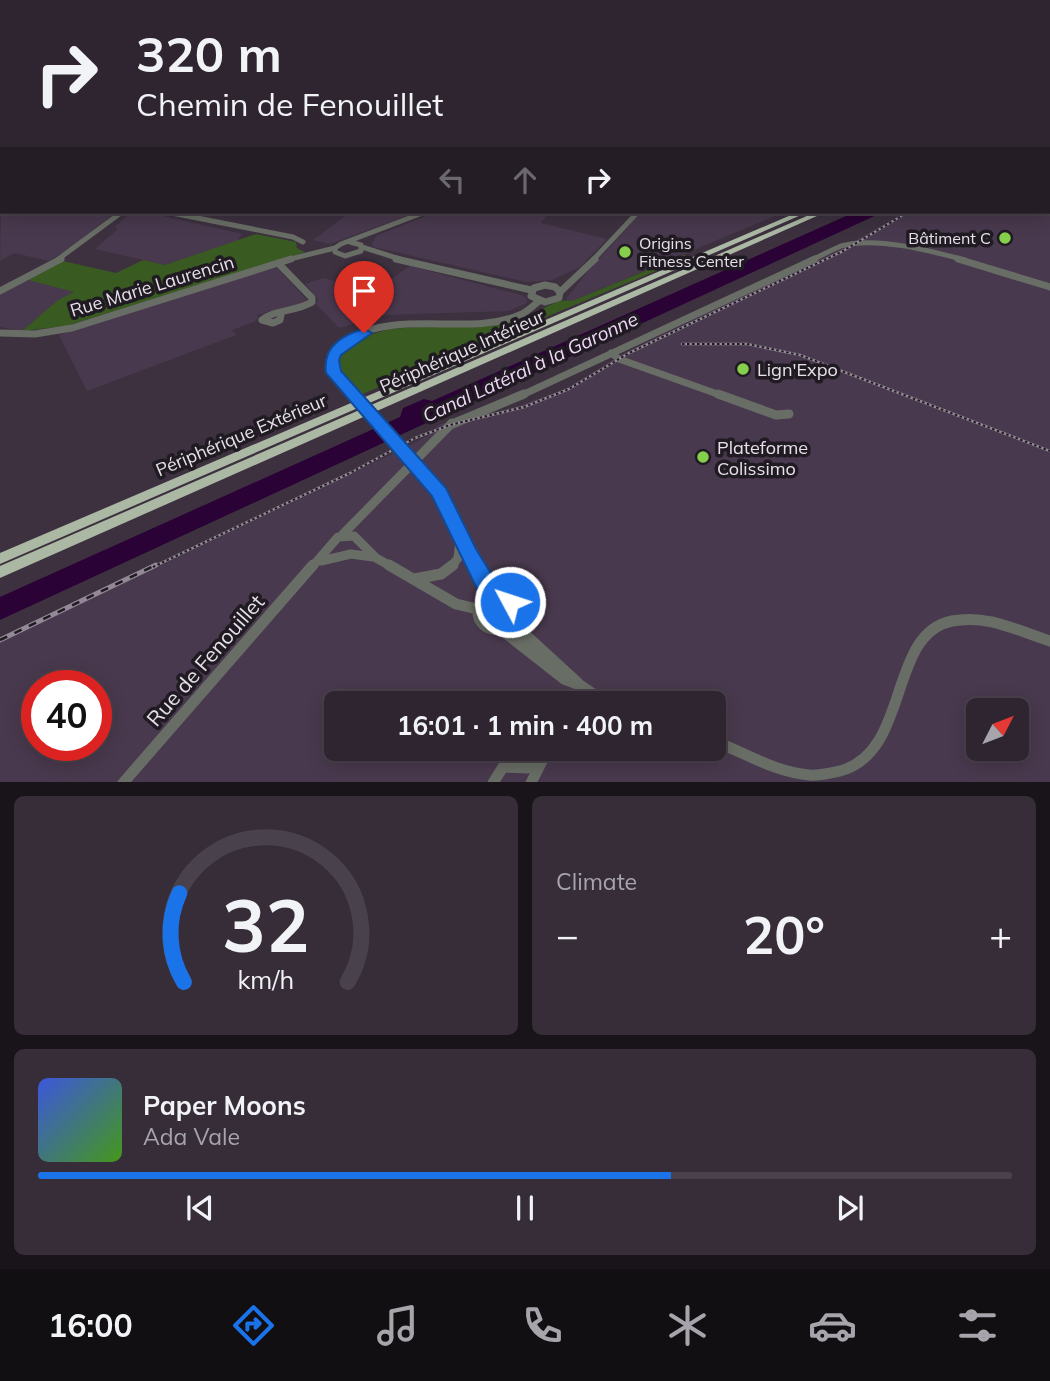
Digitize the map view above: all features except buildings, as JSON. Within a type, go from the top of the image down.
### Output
[{"type":"highway","name":"Périphérique Extérieur","points":[[0,558],[799,214]]},
{"type":"highway","name":"Périphérique Intérieur","points":[[0,572],[817,214]]},
{"type":"street","points":[[0,291],[62,258],[119,214]]},
{"type":"street","points":[[177,214],[293,237],[303,242]]},
{"type":"street","points":[[336,251],[350,242],[420,214]]},
{"type":"street","points":[[531,290],[531,296],[539,301],[555,300],[636,214]]},
{"type":"street","points":[[355,254],[371,233]]},
{"type":"street","points":[[350,242],[379,254],[531,290],[579,274]]},
{"type":"street","points":[[789,414],[776,415],[619,359],[611,353],[815,257],[849,245],[882,245],[965,260],[1050,285]]},
{"type":"street","name":"Rue Marie Laurencin","points":[[0,333],[35,334],[72,328],[311,253],[336,251],[355,254]]},
{"type":"street","points":[[355,254],[379,254]]},
{"type":"street","points":[[278,263],[312,298],[308,305],[281,315]]},
{"type":"street","points":[[549,285],[560,292]]},
{"type":"street","points":[[492,597],[489,586],[469,554],[444,500],[334,373],[331,360],[341,346],[356,337],[393,326],[503,319],[532,309],[539,301]]},
{"type":"street","name":"Rue de Fenouillet","points":[[123,782],[316,564],[333,540],[360,518],[450,425],[563,378],[611,353]]},
{"type":"street","points":[[351,554],[357,540],[360,518]]},
{"type":"street","points":[[412,579],[436,576],[457,563],[461,556],[459,531]]},
{"type":"street","points":[[340,535],[351,535],[357,540]]},
{"type":"street","name":"Rue de Fenouillet","points":[[357,540],[376,558],[412,579],[456,604],[477,609]]},
{"type":"street","points":[[330,547],[332,552],[339,556]]},
{"type":"street","name":"Rue de Fenouillet","points":[[316,564],[351,554],[376,558]]},
{"type":"street","points":[[514,616],[510,622],[499,628],[490,628],[481,623],[477,609],[482,601],[492,597],[508,600],[513,607],[518,628],[588,691]]},
{"type":"street","points":[[726,746],[791,772],[820,776],[843,771],[864,761],[879,744],[914,649],[929,631],[949,621],[989,620],[1050,641]]},
{"type":"street","points":[[499,628],[564,679],[581,686]]},
{"type":"street","points":[[578,691],[581,686]]},
{"type":"street","points":[[493,782],[503,767],[527,768],[536,761]]},
{"type":"street","points":[[531,782],[542,761]]},
{"type":"shaded area","points":[[1,214],[113,214],[49,261],[14,253],[0,261]]},
{"type":"shaded area","points":[[129,214],[154,214],[242,234],[238,238],[240,240],[165,265],[95,249],[117,230],[115,227]]},
{"type":"shaded area","points":[[348,214],[412,214],[330,244],[313,240]]},
{"type":"shaded area","points":[[431,214],[548,214],[541,223],[607,239],[580,267],[552,280],[527,282],[373,247],[376,236]]},
{"type":"shaded area","points":[[640,214],[780,214],[572,301],[566,299]]},
{"type":"shaded area","points":[[909,214],[1050,214],[1050,782],[0,782],[0,642],[428,436],[440,424],[501,412],[564,390],[621,355]]},
{"type":"shaded area","points":[[410,266],[521,295],[527,298],[527,303],[509,311],[384,315],[339,328],[316,304],[318,299],[305,284],[323,278],[375,290]]},
{"type":"shaded area","points":[[271,268],[278,269],[306,302],[257,315],[258,318],[254,322],[232,330],[236,335],[87,391],[59,335]]},
{"type":"shaded area","points":[[28,280],[75,292],[58,300],[22,331],[0,327],[0,294]]},
{"type":"green space","points":[[256,234],[296,242],[297,248],[305,252],[66,326],[22,331],[58,300],[74,292],[28,280],[63,261],[116,273],[143,260],[165,265]]},
{"type":"green space","points":[[684,255],[689,257],[360,395],[339,370],[338,354],[356,341],[376,333],[390,329],[520,320],[553,303],[572,301]]},
{"type":"water","name":"Canal Latéral à la Garonne","points":[[851,214],[879,214],[0,620],[0,597],[400,417],[403,408],[424,399],[432,401]]},
{"type":"railway","points":[[153,567],[350,473],[415,438],[450,425],[524,407],[569,389],[629,353],[843,251],[905,214]]},
{"type":"railway","points":[[682,344],[747,344],[800,355],[1050,451]]},
{"type":"railway","points":[[0,640],[156,565]]},
{"type":"place","name":"Bâtiment C","points":[[1005,238]]},
{"type":"place","name":"Origins Fitness Center","points":[[625,252]]},
{"type":"place","name":"Lign'Expo","points":[[743,369]]},
{"type":"place","name":"Plateforme Colissimo","points":[[703,457]]},
{"type":"route","points":[[364,333],[348,341],[334,353],[331,367],[334,373],[440,493],[469,554],[489,586],[492,597],[502,597],[510,602]]}]
